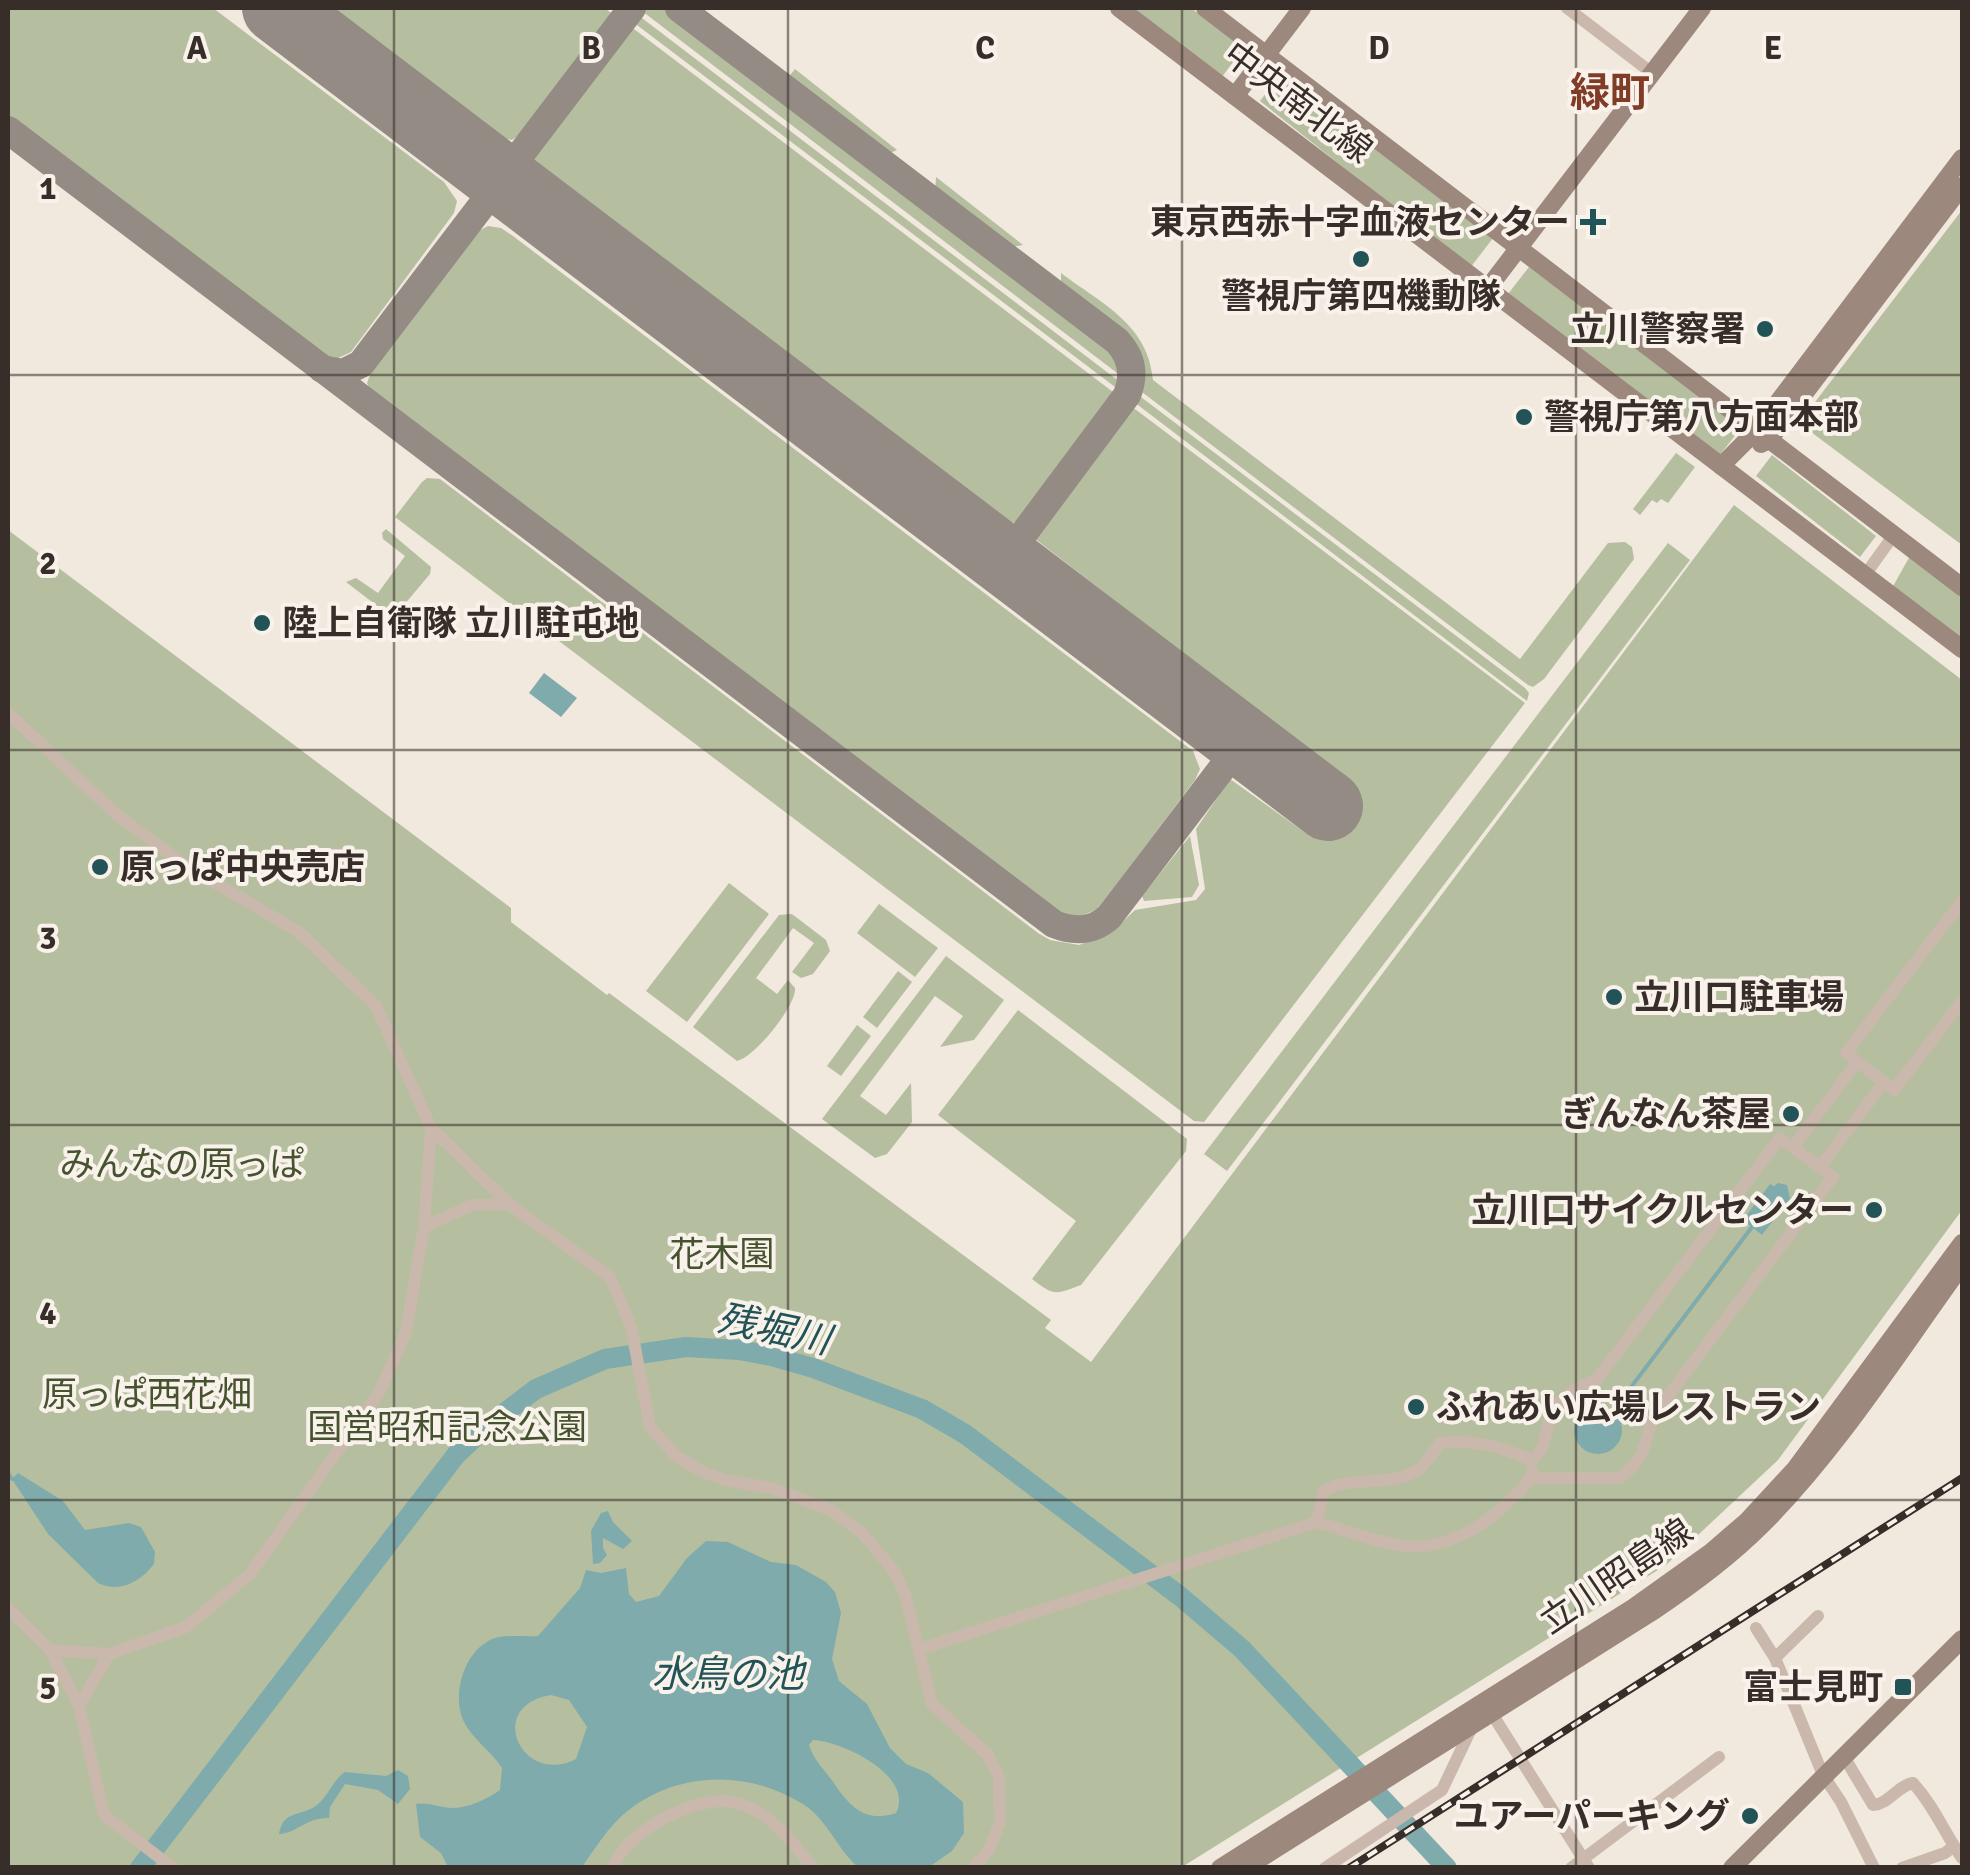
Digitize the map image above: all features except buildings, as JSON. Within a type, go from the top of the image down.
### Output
[{"type":"main road","name":"中央南北線","points":[[1119,8],[1962,648]]},
{"type":"main road","name":"中央南北線","points":[[1205,8],[1962,588]]},
{"type":"main road","points":[[1235,96],[1302,8]]},
{"type":"main road","points":[[1488,288],[1702,8]]},
{"type":"main road","points":[[1763,435],[1962,158]]},
{"type":"main road","points":[[1721,466],[1763,435],[1962,186]]},
{"type":"main road","name":"立川昭島線","points":[[1391,1768],[1474,1724],[1488,1707],[1674,1581],[1747,1521],[1808,1452],[1962,1243]]},
{"type":"main road","name":"立川昭島線","points":[[1220,1868],[1691,1586],[1762,1525],[1839,1434],[1962,1265]]},
{"type":"main road","points":[[1732,1868],[1843,1755],[1961,1644]]},
{"type":"main road","name":"立川昭島線","points":[[1245,1868],[1346,1796]]},
{"type":"street","points":[[1567,8],[1652,73]]},
{"type":"street","points":[[1865,575],[1893,536]]},
{"type":"street","points":[[8,713],[116,815],[188,867],[299,932],[376,1006],[431,1128],[509,1204],[610,1277],[632,1326],[650,1427],[676,1456],[701,1472],[771,1488],[831,1510],[863,1534],[894,1570],[905,1594],[932,1704],[988,1755],[999,1777],[1000,1822],[989,1850],[972,1868]]},
{"type":"street","points":[[1962,901],[1846,1053],[1894,1090],[1962,1001]]},
{"type":"street","points":[[1793,1147],[1857,1062]]},
{"type":"street","points":[[1820,1168],[1884,1082]]},
{"type":"street","points":[[50,1650],[109,1654],[186,1627],[254,1568],[379,1393],[406,1332],[424,1227],[431,1128]]},
{"type":"street","points":[[920,1649],[1317,1522],[1409,1547],[1453,1539],[1487,1522],[1531,1478],[1532,1461],[1544,1450],[1551,1414],[1562,1399],[1598,1379],[1780,1138],[1833,1177],[1656,1412],[1638,1464],[1620,1478],[1531,1478]]},
{"type":"street","points":[[424,1227],[472,1205],[509,1204]]},
{"type":"street","points":[[1317,1522],[1324,1492],[1335,1484],[1388,1483],[1421,1468],[1440,1443],[1468,1440],[1511,1450],[1532,1461]]},
{"type":"street","points":[[8,1608],[50,1650],[79,1706],[104,1815],[170,1866]]},
{"type":"street","points":[[1775,1658],[1818,1616]]},
{"type":"street","points":[[1756,1628],[1775,1658],[1823,1775],[1874,1868]]},
{"type":"street","points":[[79,1706],[109,1654]]},
{"type":"street","points":[[1488,1707],[1581,1865],[1719,1757]]},
{"type":"street","points":[[1326,1868],[1442,1790],[1474,1724]]},
{"type":"street","points":[[1843,1755],[1873,1805],[1913,1783],[1950,1834],[1958,1852],[1902,1868]]},
{"type":"street","points":[[613,1868],[616,1859],[641,1831],[654,1823],[695,1806],[736,1802],[780,1826],[813,1868]]},
{"type":"green space","points":[[8,8],[213,8],[444,182],[457,201],[454,213],[351,352],[334,360],[323,355],[8,116]]},
{"type":"green space","points":[[330,8],[604,8],[613,14],[525,131],[512,140],[502,138]]},
{"type":"green space","points":[[638,8],[662,8],[1100,340],[1115,356],[1121,376]]},
{"type":"green space","points":[[1128,8],[1191,8],[1244,48],[1221,78]]},
{"type":"green space","points":[[634,12],[1120,382],[1119,390],[629,19]]},
{"type":"green space","points":[[626,23],[1117,395],[1026,517],[1013,523],[1003,518],[536,165],[531,158],[535,144]]},
{"type":"green space","points":[[795,69],[897,150],[883,156],[786,80]]},
{"type":"green space","points":[[1280,75],[1493,238],[1470,268],[1260,101]]},
{"type":"green space","points":[[936,177],[1023,245],[1005,248],[935,194]]},
{"type":"green space","points":[[1962,210],[1962,545],[1799,423]]},
{"type":"green space","points":[[488,226],[513,236],[1193,751],[1200,769],[1195,780],[1098,909],[1076,918],[1053,910],[371,392],[367,383],[371,372],[477,232]]},
{"type":"green space","points":[[1529,267],[1741,428],[1719,456],[1508,294]]},
{"type":"green space","points":[[1061,273],[1133,330],[1149,361],[1153,380],[1520,659],[1608,543],[1625,542],[1632,547],[1634,559],[1544,679],[1533,687],[1528,685],[1134,386],[1135,370],[1124,343],[1061,292]]},
{"type":"green space","points":[[1133,391],[1525,688],[1529,693],[1527,701],[1130,399]]},
{"type":"green space","points":[[1127,403],[1525,703],[1204,1122],[1194,1121],[395,517],[422,482],[427,478],[440,479],[1038,933],[1050,940],[1079,945],[1112,932],[1135,910],[1196,900],[1205,889],[1196,829],[1230,779],[1307,834],[1348,781],[1034,538],[1036,527]]},
{"type":"green space","points":[[1676,453],[1695,467],[1668,503],[1652,500],[1640,515],[1633,509]]},
{"type":"green space","points":[[1772,455],[1876,536],[1860,557],[1756,476]]},
{"type":"green space","name":"国営昭和記念公園","points":[[1734,505],[1962,680],[1962,1210],[1778,1460],[1666,1565],[1182,1867],[8,1867],[8,530],[511,908],[511,922],[607,995],[1051,1320],[1045,1328],[1091,1362]]},
{"type":"green space","points":[[386,529],[431,567],[430,574],[393,618],[346,582],[356,578],[378,593],[405,556],[383,539]]},
{"type":"green space","points":[[1668,543],[1690,560],[1227,1171],[1204,1154]]},
{"type":"green space","points":[[1910,556],[1962,595],[1962,641],[1892,588]]},
{"type":"green space","points":[[1190,836],[1199,885],[1192,897],[1144,901],[1142,896]]},
{"type":"green space","points":[[729,883],[769,914],[687,1022],[646,991]]},
{"type":"green space","points":[[879,904],[938,948],[915,977],[857,933]]},
{"type":"green space","points":[[792,914],[826,940],[830,951],[813,974],[801,978],[792,972],[814,943],[793,928],[756,978],[777,994],[788,980],[795,988],[794,996],[763,1041],[737,1061],[693,1027],[779,915]]},
{"type":"green space","points":[[946,956],[1004,1000],[974,1040],[940,1047],[963,1016],[935,996],[860,1096],[886,1115],[911,1083],[912,1122],[887,1154],[875,1158],[822,1119]]},
{"type":"green space","points":[[898,971],[912,982],[877,1028],[863,1017]]},
{"type":"green space","points":[[1018,1010],[1187,1139],[1186,1151],[1081,1285],[1060,1292],[1050,1291],[1032,1279],[1076,1221],[938,1115]]},
{"type":"green space","points":[[857,1025],[871,1036],[841,1076],[827,1066]]},
{"type":"water","points":[[544,673],[577,698],[561,717],[529,693]]},
{"type":"water","points":[[1770,1184],[1787,1185],[1790,1199],[1762,1235],[1743,1220]]},
{"type":"water","points":[[1598,1406],[1615,1413],[1622,1430],[1615,1447],[1598,1454],[1581,1447],[1574,1430],[1581,1413]]},
{"type":"water","points":[[18,1473],[63,1501],[85,1530],[129,1523],[141,1527],[155,1552],[154,1564],[129,1584],[114,1587],[98,1583],[48,1534],[12,1479]]},
{"type":"water","name":"水鳥の池","points":[[608,1511],[632,1541],[623,1549],[603,1538],[607,1555],[593,1564],[591,1531],[601,1513]]},
{"type":"water","name":"水鳥の池","points":[[706,1541],[728,1542],[771,1562],[796,1565],[826,1582],[835,1592],[841,1613],[832,1659],[839,1681],[867,1704],[890,1748],[906,1764],[928,1773],[963,1802],[964,1833],[952,1851],[929,1867],[858,1867],[803,1804],[759,1785],[736,1780],[689,1782],[645,1799],[613,1825],[582,1867],[448,1867],[441,1853],[420,1837],[416,1804],[464,1807],[500,1790],[502,1768],[467,1727],[460,1709],[460,1683],[478,1649],[499,1637],[538,1636],[580,1588],[586,1570],[601,1573],[626,1568],[629,1594],[636,1602],[659,1596],[687,1558]],"holes":[[[551,1695],[569,1700],[587,1727],[576,1759],[557,1765],[540,1762],[527,1754],[518,1742],[515,1727],[519,1714],[531,1702]],[[813,1740],[857,1754],[886,1774],[899,1799],[896,1813],[874,1816],[850,1804],[813,1755],[809,1745]]]},
{"type":"water","points":[[398,1770],[408,1776],[410,1789],[398,1804],[378,1790],[345,1784],[330,1807],[329,1818],[279,1834],[289,1817],[317,1805],[345,1772],[386,1776]]},
{"type":"waterway","points":[[1613,1411],[1752,1227]]},
{"type":"waterway","name":"残堀川","points":[[140,1868],[456,1455],[536,1389],[605,1359],[686,1347],[739,1350],[813,1368],[922,1409],[965,1434],[1181,1597],[1242,1649],[1447,1868]]},
{"type":"waterway","points":[[8,1473],[12,1479]]},
{"type":"taxiway","points":[[322,369],[343,373],[361,364],[632,8]]},
{"type":"taxiway","points":[[679,8],[1117,341],[1126,353],[1131,373],[1127,395],[1004,560]]},
{"type":"taxiway","points":[[8,130],[1054,924],[1083,929],[1109,917],[1242,742]]},
{"type":"runway","points":[[277,8],[1328,806]]},
{"type":"railway","points":[[1349,1868],[1962,1478]]},
{"type":"place","name":"東京西赤十字血液センター","points":[[1593,222]]},
{"type":"place","name":"警視庁第四機動隊","points":[[1361,259]]},
{"type":"place","name":"立川警察署","points":[[1765,329]]},
{"type":"place","name":"警視庁第八方面本部","points":[[1524,417]]},
{"type":"place","name":"陸上自衛隊 立川駐屯地","points":[[262,623]]},
{"type":"place","name":"原っぱ中央売店","points":[[100,867]]},
{"type":"place","name":"立川口駐車場","points":[[1614,997]]},
{"type":"place","name":"ぎんなん茶屋","points":[[1791,1114]]},
{"type":"place","name":"立川口サイクルセンター","points":[[1874,1210]]},
{"type":"place","name":"ふれあい広場レストラン","points":[[1416,1407]]},
{"type":"place","name":"富士見町","points":[[1903,1687]]},
{"type":"place","name":"ユアーパーキング","points":[[1750,1816]]},
{"type":"district","name":"緑町","points":[[1610,92]]},
{"type":"park label","name":"みんなの原っぱ","points":[[182,1164]]},
{"type":"park label","name":"花木園","points":[[722,1254]]},
{"type":"park label","name":"原っぱ西花畑","points":[[147,1394]]}]
